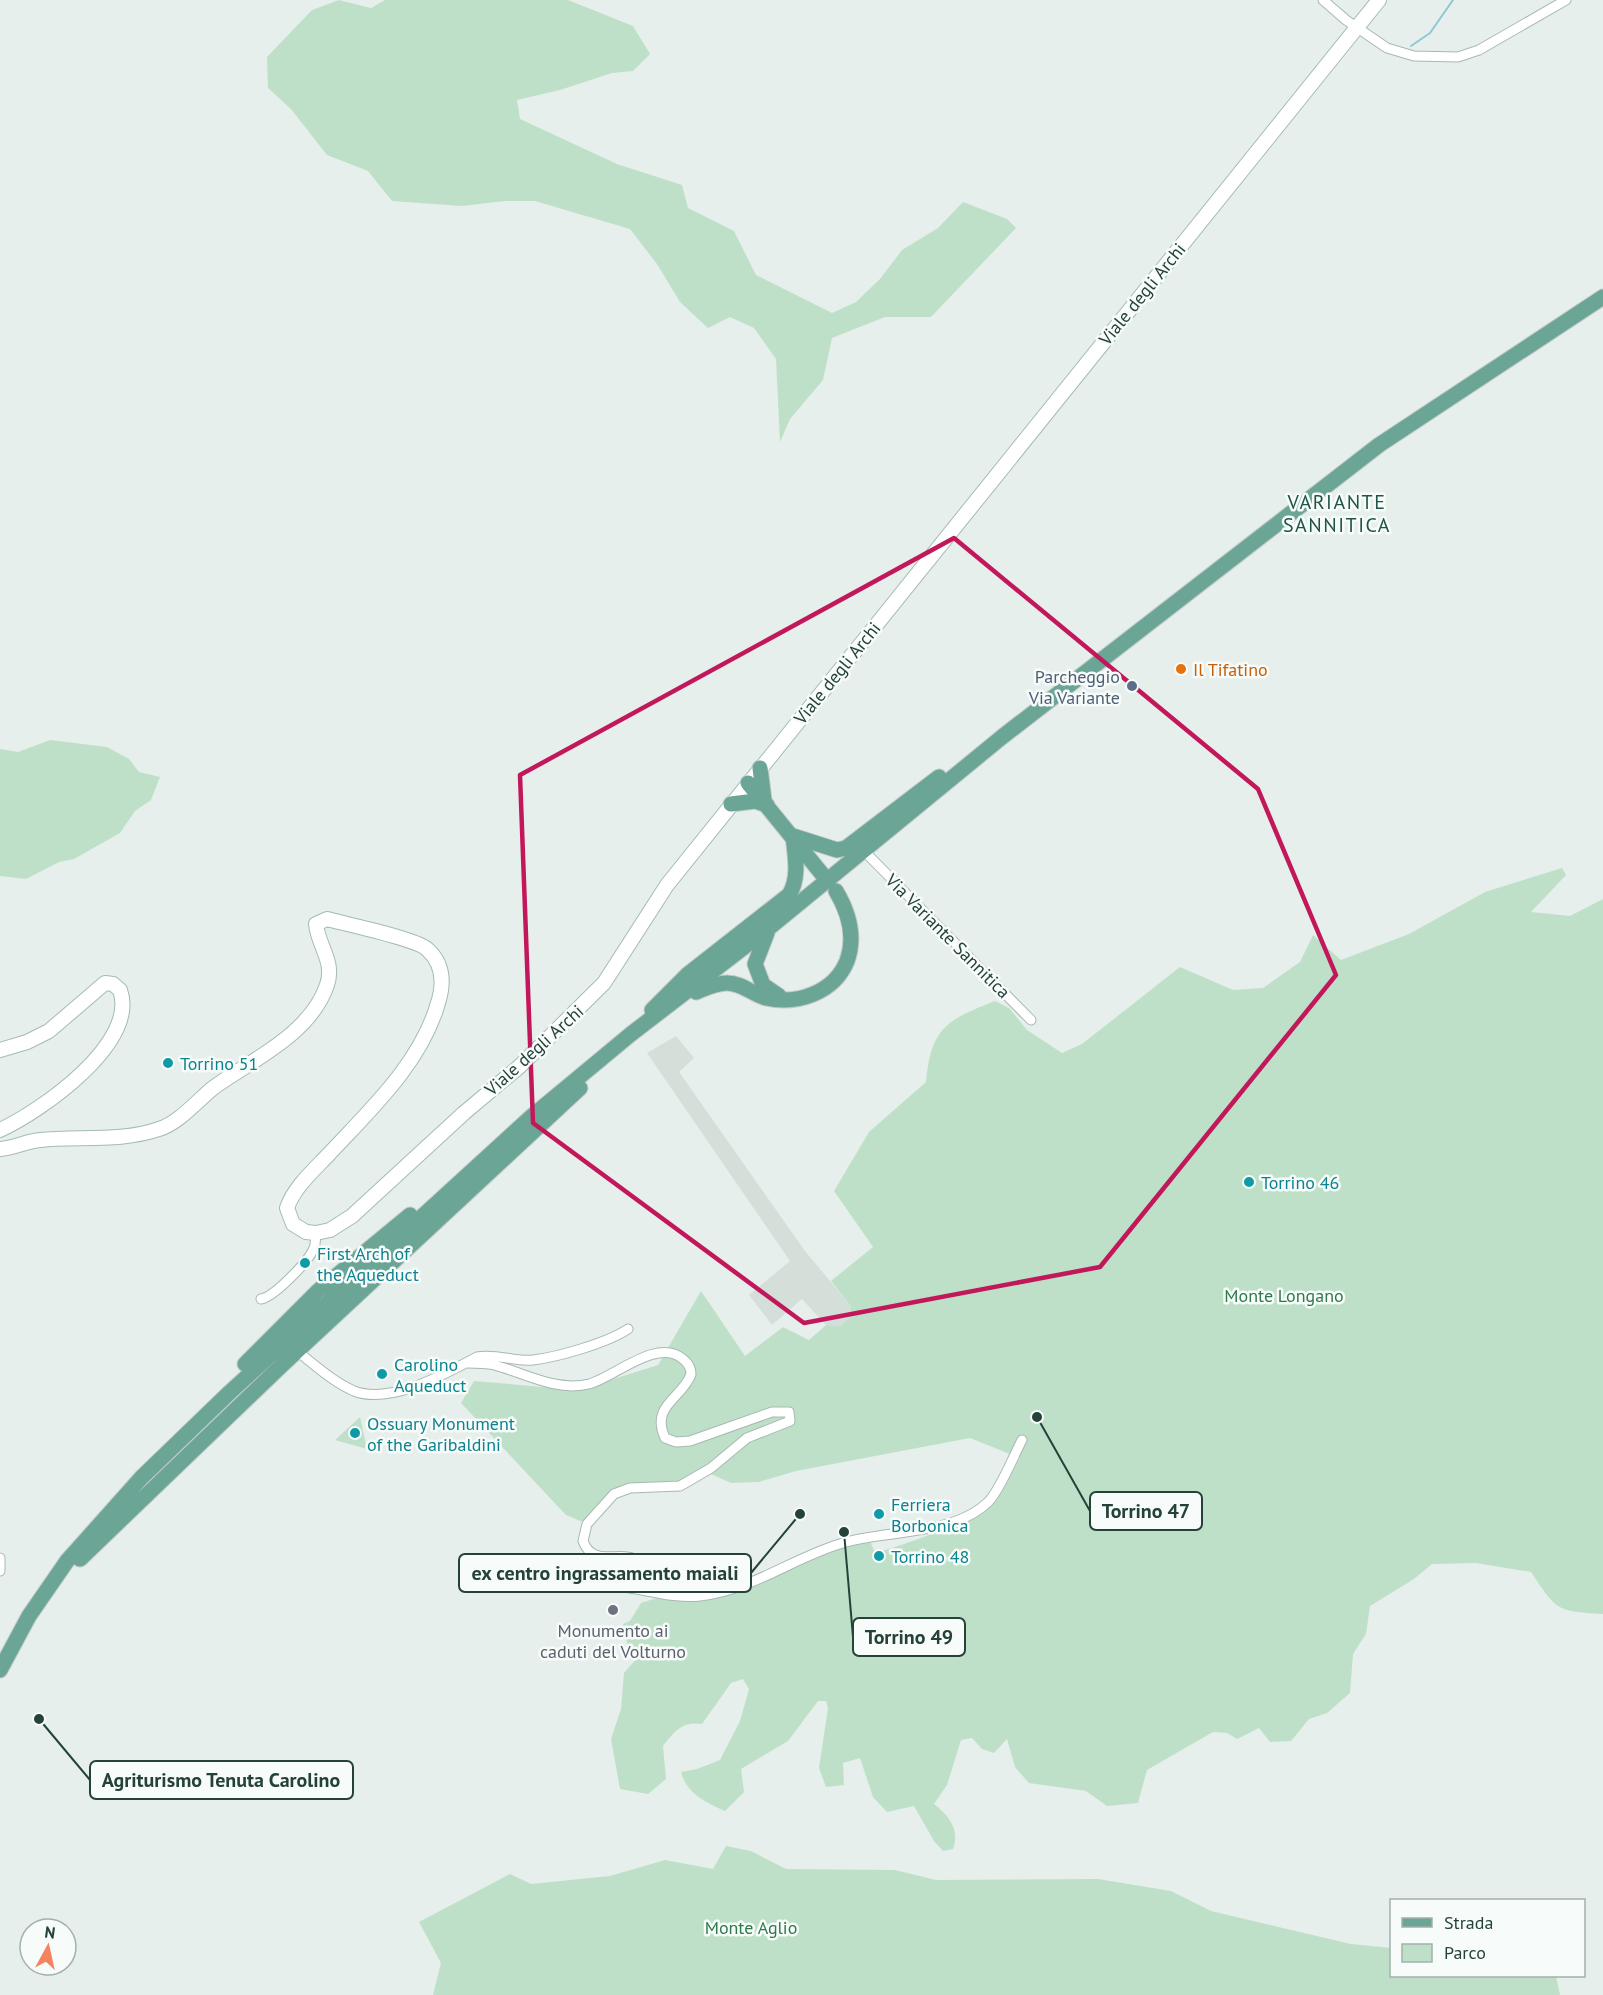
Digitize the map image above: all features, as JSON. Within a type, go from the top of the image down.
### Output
[{"type":"main road","name":"Viale degli Archi","points":[[316,1233],[330,1230],[352,1216],[584,1005],[604,984],[667,885],[1379,0]]},
{"type":"main road","points":[[0,1670],[29,1616],[67,1561],[142,1477],[237,1385],[531,1117],[631,1034],[680,999],[770,928],[1002,737],[1379,445],[1603,297]]},
{"type":"main road","points":[[793,836],[837,850],[846,848],[957,764],[1002,737]]},
{"type":"main road","points":[[760,768],[766,805]]},
{"type":"main road","points":[[748,783],[822,874]]},
{"type":"main road","points":[[731,804],[755,801],[766,805]]},
{"type":"main road","points":[[631,1034],[687,975],[789,895],[795,878],[793,836]]},
{"type":"main road","points":[[680,999],[711,986],[726,983],[742,986],[765,998],[786,1000],[806,998],[821,991],[835,979],[846,963],[851,928],[836,891]]},
{"type":"main road","points":[[0,1149],[36,1140],[143,1133],[167,1126],[217,1086],[282,1042],[314,1006],[327,985],[329,973],[329,962],[316,927],[321,920],[418,943],[435,959],[442,973],[442,990],[434,1020],[412,1058],[289,1203],[287,1211],[293,1224],[306,1232],[316,1233]]},
{"type":"main road","points":[[770,928],[755,964],[758,975],[770,991],[786,1000]]},
{"type":"main road","points":[[0,1050],[27,1042],[50,1031],[105,983],[113,984],[120,990],[121,1012],[104,1050],[54,1096],[25,1117],[0,1130]]},
{"type":"main road","points":[[46,1593],[297,1351],[654,1018]]},
{"type":"street","points":[[1323,0],[1334,12],[1377,42],[1402,53],[1414,56],[1458,57],[1479,50],[1566,0]]},
{"type":"street","name":"Via Variante Sannitica","points":[[864,851],[1031,1020]]},
{"type":"street","points":[[261,1299],[270,1298],[306,1260],[314,1247],[316,1233]]},
{"type":"street","points":[[297,1351],[344,1386],[378,1396],[425,1382],[486,1355],[532,1360],[586,1346],[628,1329]]},
{"type":"street","points":[[466,1363],[492,1364],[545,1382],[574,1386],[591,1383],[652,1354],[675,1353],[688,1364],[691,1374],[666,1406],[662,1420],[665,1438],[676,1442],[690,1441],[772,1412],[789,1412],[790,1421],[747,1438],[697,1478],[675,1487],[630,1488],[614,1494],[587,1524],[583,1541],[591,1553],[598,1557],[632,1557],[637,1560],[638,1571],[627,1576],[623,1587],[685,1597],[714,1594],[747,1585],[807,1556],[848,1541],[952,1523],[989,1500],[1022,1440]]},
{"type":"street","points":[[0,1558],[0,1571]]},
{"type":"highlighted area","points":[[954,538],[1258,789],[1336,975],[1100,1267],[804,1323],[533,1123],[520,775]]},
{"type":"shaded area","points":[[676,1036],[694,1058],[679,1072],[805,1251],[850,1305],[851,1316],[840,1326],[826,1325],[802,1299],[772,1325],[749,1295],[790,1261],[647,1053]]},
{"type":"green space","points":[[339,0],[371,8],[385,0],[568,0],[633,26],[650,54],[633,71],[612,73],[560,90],[517,100],[520,119],[617,164],[682,185],[688,208],[734,231],[756,275],[832,313],[856,302],[880,279],[902,250],[938,228],[963,202],[1007,219],[1016,228],[931,317],[885,317],[832,338],[823,380],[790,419],[780,442],[776,359],[754,328],[730,317],[708,328],[680,302],[657,264],[630,229],[535,201],[505,201],[462,206],[392,201],[368,171],[327,155],[291,109],[268,88],[267,57],[312,10]]},
{"type":"green space","points":[[50,740],[107,747],[129,759],[139,772],[160,777],[151,800],[135,811],[120,833],[74,859],[59,862],[26,879],[0,876],[0,749],[18,752]]},
{"type":"green space","name":"Monte Longano","points":[[1562,868],[1566,875],[1531,912],[1570,916],[1603,899],[1603,1614],[1576,1612],[1559,1606],[1547,1595],[1531,1572],[1476,1563],[1432,1564],[1414,1579],[1370,1606],[1366,1634],[1353,1654],[1350,1693],[1327,1713],[1309,1719],[1291,1741],[1270,1742],[1259,1728],[1237,1739],[1227,1733],[1213,1732],[1147,1770],[1138,1803],[1107,1806],[1086,1791],[1029,1783],[1015,1767],[1007,1739],[994,1753],[982,1749],[972,1738],[961,1740],[947,1785],[934,1804],[948,1818],[954,1829],[953,1849],[943,1851],[934,1841],[914,1806],[887,1812],[873,1797],[860,1758],[843,1763],[844,1785],[826,1787],[819,1768],[828,1708],[826,1701],[818,1701],[788,1741],[741,1769],[744,1792],[725,1811],[692,1792],[681,1772],[697,1769],[720,1760],[740,1721],[749,1689],[743,1679],[731,1683],[702,1724],[689,1724],[680,1728],[663,1746],[666,1779],[648,1794],[620,1789],[611,1739],[621,1709],[624,1673],[637,1658],[627,1643],[623,1624],[630,1621],[641,1603],[663,1596],[718,1597],[828,1551],[870,1541],[875,1553],[926,1536],[982,1510],[1000,1489],[1020,1458],[970,1438],[796,1471],[759,1482],[731,1483],[702,1470],[684,1481],[634,1483],[612,1490],[583,1522],[566,1515],[461,1403],[474,1381],[579,1390],[658,1365],[701,1291],[745,1356],[783,1327],[809,1340],[826,1325],[840,1326],[851,1316],[850,1305],[831,1281],[873,1247],[834,1191],[869,1132],[926,1082],[928,1064],[937,1037],[953,1020],[965,1014],[995,1001],[1009,1008],[1027,1030],[1062,1053],[1082,1044],[1180,967],[1233,990],[1263,988],[1300,962],[1313,935],[1341,960],[1409,934],[1485,892]]},
{"type":"green space","points":[[360,1417],[367,1449],[335,1440]]},
{"type":"green space","name":"Monte Aglio","points":[[726,1846],[751,1851],[786,1869],[895,1870],[936,1880],[1098,1879],[1171,1891],[1211,1911],[1351,1944],[1390,1948],[1390,1977],[1556,1977],[1560,1995],[433,1995],[441,1963],[419,1922],[510,1874],[531,1884],[610,1876],[665,1860],[713,1869]]},
{"type":"waterway","points":[[1411,46],[1430,33],[1453,0]]},
{"type":"place","name":"Il Tifatino","points":[[1181,669]]},
{"type":"place","name":"Parcheggio Via Variante","points":[[1132,686]]},
{"type":"place","name":"Torrino 51","points":[[168,1063]]},
{"type":"place","name":"Torrino 46","points":[[1249,1182]]},
{"type":"place","name":"First Arch of the Aqueduct","points":[[305,1263]]},
{"type":"place","name":"Carolino Aqueduct","points":[[382,1374]]},
{"type":"place","name":"Torrino 47","points":[[1037,1417]]},
{"type":"place","name":"Ossuary Monument of the Garibaldini","points":[[355,1433]]},
{"type":"place","name":"ex centro ingrassamento maiali","points":[[800,1514]]},
{"type":"place","name":"Ferriera Borbonica","points":[[879,1514]]},
{"type":"place","name":"Torrino 49","points":[[844,1532]]},
{"type":"place","name":"Torrino 48","points":[[879,1556]]},
{"type":"place","name":"Monumento ai caduti del Volturno","points":[[613,1610]]},
{"type":"place","name":"Agriturismo Tenuta Carolino","points":[[39,1719]]},
{"type":"district","name":"VARIANTE SANNITICA","points":[[1337,514]]}]
